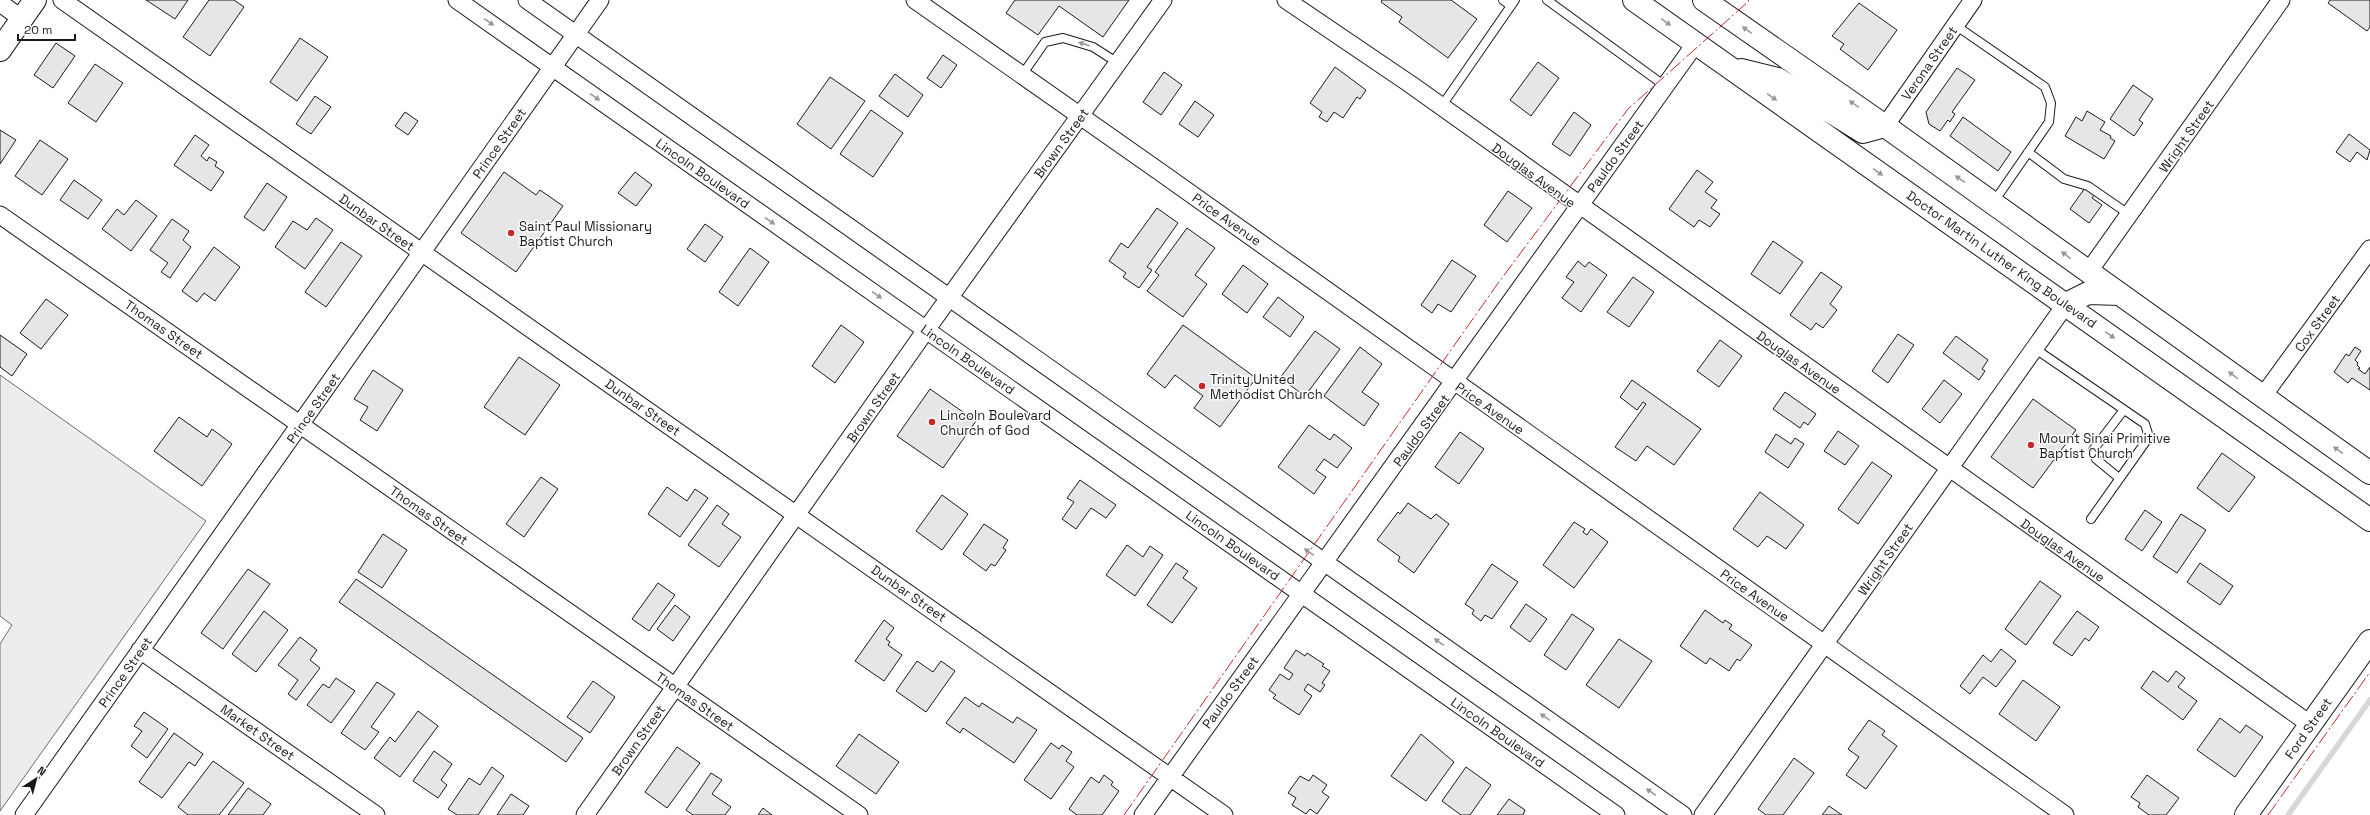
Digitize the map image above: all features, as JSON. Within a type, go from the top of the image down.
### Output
[{"type":"main road","points":[[0,50],[35,0]]},
{"type":"main road","name":"Doctor Martin Luther King Boulevard","points":[[1634,0],[2370,520]]},
{"type":"main road","points":[[1704,0],[1885,126],[2370,473]]},
{"type":"main road","points":[[1730,67],[1778,79],[1863,132],[1885,126]]},
{"type":"main road","points":[[2066,304],[2088,294],[2120,294]]},
{"type":"main road","name":"Ford Street","points":[[2246,815],[2370,641]]},
{"type":"street","name":"Dunbar Street","points":[[62,0],[797,514],[1224,815]]},
{"type":"street","name":"Lincoln Boulevard","points":[[457,0],[1616,815]]},
{"type":"street","points":[[527,0],[1683,815]]},
{"type":"street","name":"Prince Street","points":[[24,815],[600,0]]},
{"type":"street","name":"Price Avenue","points":[[915,0],[2065,815]]},
{"type":"street","name":"Brown Street","points":[[585,815],[926,330],[1163,0]]},
{"type":"street","name":"Douglas Avenue","points":[[1286,0],[1441,107],[1948,469],[2311,725]]},
{"type":"street","name":"Verona Street","points":[[1885,126],[1973,0]]},
{"type":"street","name":"Wright Street","points":[[2089,271],[2281,0]]},
{"type":"street","points":[[0,3],[22,19]]},
{"type":"street","name":"Pauldo Street","points":[[1143,815],[1303,594],[1578,206],[1696,43]]},
{"type":"street","name":"Thomas Street","points":[[0,215],[859,815]]},
{"type":"street","name":"Cox Street","points":[[2263,396],[2370,249]]},
{"type":"street","name":"Wright Street","points":[[1703,815],[2066,304]]},
{"type":"street","name":"Market Street","points":[[140,650],[376,815]]},
{"type":"lane","points":[[1441,107],[1513,3],[1503,0]]},
{"type":"lane","points":[[1547,0],[1665,86]]},
{"type":"lane","points":[[1955,25],[2045,87],[2050,103],[2049,122],[1993,203]]},
{"type":"lane","points":[[1022,75],[1045,42],[1063,38],[1093,47],[1118,63]]},
{"type":"lane","points":[[2028,152],[2064,179],[2088,186],[2130,215]]},
{"type":"lane","points":[[2034,348],[2123,411],[2145,424],[2149,437],[2091,519]]},
{"type":"lane","points":[[2120,478],[2096,459],[2093,450],[2123,411]]},
{"type":"shaded area","points":[[0,375],[206,521],[0,811],[0,644],[12,625],[0,616]]},
{"type":"building","points":[[146,0],[188,0],[175,19]]},
{"type":"building","points":[[209,0],[234,0],[244,7],[210,56],[183,37]]},
{"type":"building","points":[[1015,0],[1129,0],[1103,37],[1059,6],[1038,35],[1006,13]]},
{"type":"building","points":[[1382,0],[1451,0],[1477,19],[1448,58],[1399,22],[1402,17],[1381,2]]},
{"type":"building","points":[[2330,0],[2370,0],[2370,27],[2367,31],[2328,3]]},
{"type":"building","points":[[1859,3],[1897,30],[1868,70],[1840,49],[1844,44],[1832,36]]},
{"type":"building","points":[[300,38],[328,57],[297,101],[270,82]]},
{"type":"building","points":[[56,43],[75,56],[53,88],[34,75]]},
{"type":"building","points":[[943,55],[957,65],[941,88],[927,78]]},
{"type":"building","points":[[1538,62],[1559,78],[1531,116],[1510,100]]},
{"type":"building","points":[[95,64],[123,83],[96,122],[68,103]]},
{"type":"building","points":[[1335,67],[1366,90],[1360,99],[1357,97],[1343,118],[1334,112],[1327,122],[1319,117],[1322,112],[1310,103]]},
{"type":"building","points":[[1957,68],[1975,80],[1952,112],[1955,114],[1950,122],[1948,120],[1940,131],[1929,124],[1926,112]]},
{"type":"building","points":[[1164,72],[1182,85],[1161,115],[1143,102]]},
{"type":"building","points":[[895,74],[923,95],[908,117],[879,96]]},
{"type":"building","points":[[830,77],[865,101],[831,149],[797,124]]},
{"type":"building","points":[[2133,85],[2153,99],[2139,120],[2143,123],[2134,136],[2110,119]]},
{"type":"building","points":[[315,96],[331,107],[311,134],[296,124]]},
{"type":"building","points":[[1195,101],[1214,115],[1198,137],[1179,124]]},
{"type":"building","points":[[871,110],[903,133],[873,177],[840,154]]},
{"type":"building","points":[[2087,111],[2105,122],[2100,130],[2111,136],[2110,138],[2115,141],[2104,159],[2065,136],[2076,117],[2082,121]]},
{"type":"building","points":[[405,112],[418,121],[408,135],[395,126]]},
{"type":"building","points":[[1574,112],[1591,125],[1570,156],[1552,144]]},
{"type":"building","points":[[1963,117],[2011,152],[1998,171],[1950,136]]},
{"type":"building","points":[[0,130],[16,140],[0,164]]},
{"type":"building","points":[[2349,134],[2370,150],[2367,160],[2357,152],[2350,162],[2336,152]]},
{"type":"building","points":[[195,135],[209,145],[201,156],[207,161],[209,157],[217,162],[215,166],[224,172],[211,191],[174,165]]},
{"type":"building","points":[[40,140],[68,159],[42,195],[15,176]]},
{"type":"building","points":[[1697,170],[1713,182],[1705,192],[1717,200],[1711,208],[1720,214],[1710,227],[1699,220],[1694,227],[1669,209]]},
{"type":"building","points":[[504,172],[536,195],[540,190],[563,206],[516,272],[461,233]]},
{"type":"building","points":[[635,172],[652,185],[636,206],[618,193]]},
{"type":"building","points":[[74,180],[102,200],[88,219],[60,200]]},
{"type":"building","points":[[267,183],[287,197],[264,231],[244,217]]},
{"type":"building","points":[[2085,188],[2095,194],[2092,198],[2102,205],[2089,223],[2070,209]]},
{"type":"building","points":[[1508,191],[1532,208],[1507,242],[1484,225]]},
{"type":"building","points":[[136,200],[157,216],[131,251],[102,229],[117,209],[124,215]]},
{"type":"building","points":[[1157,208],[1178,223],[1147,267],[1152,270],[1139,288],[1123,277],[1126,273],[1109,261],[1121,243],[1128,248]]},
{"type":"building","points":[[316,218],[333,230],[305,269],[275,247],[293,221],[307,230]]},
{"type":"building","points":[[172,219],[189,231],[183,240],[191,247],[170,278],[161,272],[168,263],[150,250]]},
{"type":"building","points":[[705,224],[723,237],[705,262],[687,249]]},
{"type":"building","points":[[1187,228],[1215,248],[1195,275],[1207,284],[1183,317],[1147,291],[1159,275],[1155,272]]},
{"type":"building","points":[[1773,241],[1803,262],[1780,294],[1751,274]]},
{"type":"building","points":[[341,242],[362,256],[326,307],[305,292]]},
{"type":"building","points":[[214,247],[240,267],[215,301],[204,293],[197,302],[182,291]]},
{"type":"building","points":[[750,248],[769,262],[738,306],[719,292]]},
{"type":"building","points":[[1452,260],[1476,276],[1451,312],[1438,304],[1432,313],[1421,305]]},
{"type":"building","points":[[1578,261],[1585,267],[1589,262],[1607,275],[1581,312],[1562,298],[1574,282],[1566,277]]},
{"type":"building","points":[[1243,265],[1268,284],[1247,313],[1222,294]]},
{"type":"building","points":[[1821,272],[1842,287],[1830,304],[1837,310],[1823,328],[1816,323],[1811,330],[1790,315]]},
{"type":"building","points":[[1633,277],[1654,292],[1629,327],[1607,312]]},
{"type":"building","points":[[1278,297],[1304,317],[1290,337],[1263,317]]},
{"type":"building","points":[[46,299],[68,315],[41,349],[20,333]]},
{"type":"building","points":[[841,325],[864,342],[835,383],[812,366]]},
{"type":"building","points":[[1183,325],[1256,378],[1220,427],[1194,408],[1203,396],[1175,375],[1165,388],[1147,374]]},
{"type":"building","points":[[1315,331],[1340,349],[1305,396],[1280,378]]},
{"type":"building","points":[[1898,334],[1914,345],[1888,383],[1872,371]]},
{"type":"building","points":[[0,335],[27,354],[12,376],[0,367]]},
{"type":"building","points":[[1956,336],[1988,360],[1982,369],[1985,371],[1979,380],[1943,353]]},
{"type":"building","points":[[1720,340],[1742,356],[1719,387],[1697,371]]},
{"type":"building","points":[[1360,347],[1382,364],[1362,392],[1379,404],[1364,426],[1324,396]]},
{"type":"building","points":[[2355,347],[2361,351],[2355,360],[2360,368],[2358,369],[2365,374],[2370,367],[2370,390],[2352,378],[2348,383],[2334,372],[2346,354],[2349,356]]},
{"type":"building","points":[[519,357],[560,385],[525,435],[484,407]]},
{"type":"building","points":[[373,370],[403,390],[377,431],[360,420],[368,407],[354,399]]},
{"type":"building","points":[[1632,380],[1701,429],[1674,465],[1647,446],[1636,461],[1615,447],[1646,404],[1643,402],[1637,410],[1620,397]]},
{"type":"building","points":[[1944,380],[1962,394],[1940,423],[1922,409]]},
{"type":"building","points":[[930,389],[976,421],[943,468],[897,436]]},
{"type":"building","points":[[1785,392],[1816,414],[1808,425],[1804,422],[1800,428],[1773,409]]},
{"type":"building","points":[[2033,399],[2076,430],[2033,488],[1991,457]]},
{"type":"building","points":[[179,417],[207,437],[212,429],[232,444],[202,486],[154,451]]},
{"type":"building","points":[[1309,425],[1330,440],[1334,434],[1352,448],[1337,468],[1324,459],[1316,470],[1326,477],[1314,494],[1278,467]]},
{"type":"building","points":[[1838,431],[1859,446],[1845,465],[1824,451]]},
{"type":"building","points":[[1460,432],[1484,449],[1459,484],[1435,467]]},
{"type":"building","points":[[1776,434],[1791,444],[1795,438],[1804,444],[1788,468],[1765,452]]},
{"type":"building","points":[[2222,453],[2255,477],[2229,512],[2197,488]]},
{"type":"building","points":[[1872,462],[1892,476],[1858,524],[1838,509]]},
{"type":"building","points":[[541,477],[558,489],[524,537],[506,524]]},
{"type":"building","points":[[1080,480],[1116,505],[1106,518],[1091,508],[1076,529],[1062,519],[1074,502],[1067,498]]},
{"type":"building","points":[[667,487],[687,501],[695,489],[708,498],[680,537],[648,514]]},
{"type":"building","points":[[1760,492],[1804,525],[1786,549],[1767,536],[1758,547],[1733,529]]},
{"type":"building","points":[[942,495],[968,514],[942,550],[916,531]]},
{"type":"building","points":[[1408,503],[1431,519],[1436,514],[1449,524],[1414,573],[1398,561],[1400,557],[1377,540],[1398,512],[1400,514]]},
{"type":"building","points":[[717,505],[729,514],[722,524],[741,537],[719,567],[688,545]]},
{"type":"building","points":[[2145,510],[2162,522],[2142,551],[2125,539]]},
{"type":"building","points":[[2181,514],[2206,530],[2177,573],[2153,557]]},
{"type":"building","points":[[1574,522],[1585,529],[1583,532],[1587,535],[1591,529],[1608,542],[1574,588],[1543,565]]},
{"type":"building","points":[[984,524],[1008,540],[1003,548],[1006,550],[995,566],[991,564],[986,571],[963,554]]},
{"type":"building","points":[[383,534],[407,550],[382,588],[358,572]]},
{"type":"building","points":[[1127,545],[1143,557],[1150,546],[1163,555],[1135,596],[1106,575]]},
{"type":"building","points":[[1176,563],[1188,571],[1183,578],[1197,588],[1172,623],[1147,605]]},
{"type":"building","points":[[2200,563],[2233,586],[2220,605],[2187,582]]},
{"type":"building","points":[[1492,564],[1518,582],[1492,619],[1485,615],[1481,621],[1472,614],[1474,610],[1465,604]]},
{"type":"building","points":[[248,569],[270,584],[223,649],[201,633]]},
{"type":"building","points":[[356,579],[583,738],[566,762],[339,602]]},
{"type":"building","points":[[2040,581],[2061,596],[2026,645],[2005,629]]},
{"type":"building","points":[[658,583],[675,595],[649,631],[632,619]]},
{"type":"building","points":[[1526,604],[1547,619],[1530,642],[1510,627]]},
{"type":"building","points":[[675,605],[690,617],[673,641],[657,629]]},
{"type":"building","points":[[1705,610],[1723,623],[1725,620],[1732,625],[1729,629],[1752,645],[1740,661],[1737,659],[1729,671],[1710,658],[1706,664],[1680,646]]},
{"type":"building","points":[[264,611],[288,630],[256,672],[232,654]]},
{"type":"building","points":[[2077,611],[2099,627],[2089,641],[2085,638],[2072,656],[2053,643]]},
{"type":"building","points":[[1572,614],[1594,629],[1566,670],[1544,655]]},
{"type":"building","points":[[884,620],[894,628],[886,639],[890,642],[888,645],[902,655],[884,681],[855,661]]},
{"type":"building","points":[[300,637],[317,650],[310,660],[320,668],[296,700],[288,694],[298,680],[278,665]]},
{"type":"building","points":[[1619,639],[1652,661],[1619,708],[1586,685]]},
{"type":"building","points":[[2001,649],[2016,661],[1996,687],[1983,677],[1970,694],[1960,686],[1983,655],[1991,662]]},
{"type":"building","points":[[1296,650],[1305,656],[1307,653],[1324,664],[1322,666],[1330,671],[1322,683],[1325,685],[1320,692],[1308,684],[1304,690],[1312,696],[1299,715],[1273,698],[1276,695],[1269,690],[1280,674],[1289,680],[1293,674],[1284,668]]},
{"type":"building","points":[[917,661],[933,672],[941,661],[955,671],[926,712],[896,691]]},
{"type":"building","points":[[2153,671],[2168,682],[2176,671],[2185,678],[2178,687],[2197,701],[2183,720],[2141,688]]},
{"type":"building","points":[[336,678],[355,691],[331,723],[307,705],[323,684],[329,688]]},
{"type":"building","points":[[2023,680],[2060,707],[2036,741],[1999,714]]},
{"type":"building","points":[[593,681],[615,697],[590,733],[567,717]]},
{"type":"building","points":[[377,682],[395,694],[371,727],[379,732],[365,750],[341,733]]},
{"type":"building","points":[[965,697],[979,707],[982,703],[1013,723],[1017,717],[1037,730],[1014,763],[963,728],[960,733],[946,723]]},
{"type":"building","points":[[418,711],[438,726],[400,777],[374,758],[390,737],[395,742]]},
{"type":"building","points":[[144,712],[168,729],[147,758],[131,746],[142,731],[134,726]]},
{"type":"building","points":[[2220,718],[2240,733],[2246,725],[2263,737],[2235,777],[2197,750]]},
{"type":"building","points":[[1869,720],[1885,731],[1882,735],[1897,746],[1866,789],[1846,775],[1859,757],[1848,749]]},
{"type":"building","points":[[174,733],[203,754],[195,766],[189,762],[162,798],[139,782]]},
{"type":"building","points":[[859,734],[899,762],[876,794],[836,766]]},
{"type":"building","points":[[1421,734],[1454,762],[1426,801],[1391,776]]},
{"type":"building","points":[[1051,743],[1059,749],[1062,745],[1072,752],[1066,761],[1074,767],[1051,799],[1024,780]]},
{"type":"building","points":[[677,747],[700,763],[667,808],[645,792]]},
{"type":"building","points":[[434,751],[452,764],[441,780],[447,785],[438,798],[413,781]]},
{"type":"building","points":[[1794,758],[1814,773],[1783,815],[1766,815],[1758,809]]},
{"type":"building","points":[[213,761],[244,783],[219,815],[188,815],[178,807]]},
{"type":"building","points":[[492,767],[504,776],[478,815],[457,815],[448,809],[469,778],[480,785]]},
{"type":"building","points":[[1466,767],[1491,785],[1470,815],[1461,815],[1442,801]]},
{"type":"building","points":[[711,773],[722,780],[712,794],[731,807],[725,815],[693,815],[686,810]]},
{"type":"building","points":[[1104,775],[1113,782],[1111,785],[1119,791],[1102,815],[1077,815],[1069,809],[1091,777],[1099,783]]},
{"type":"building","points":[[1313,775],[1327,785],[1322,792],[1329,797],[1317,814],[1310,809],[1306,814],[1292,805],[1296,798],[1288,793],[1300,776],[1309,781]]},
{"type":"building","points":[[2147,775],[2179,798],[2166,815],[2149,815],[2138,807],[2140,803],[2131,797]]},
{"type":"building","points":[[248,788],[271,804],[263,815],[228,815]]},
{"type":"building","points":[[511,794],[529,806],[523,815],[497,815]]},
{"type":"building","points":[[1509,799],[1525,810],[1523,815],[1497,815]]},
{"type":"building","points":[[1829,806],[1842,815],[1822,815]]},
{"type":"building","points":[[763,808],[772,815],[758,815]]},
{"type":"waterway","points":[[2288,815],[2370,700]]},
{"type":"power","points":[[1124,815],[1496,286],[1628,109],[1749,1],[1747,0]]},
{"type":"power","points":[[2268,815],[2370,672]]},
{"type":"place","name":"Saint Paul Missionary Baptist Church","points":[[511,233]]},
{"type":"place","name":"Trinity United Methodist Church","points":[[1202,386]]},
{"type":"place","name":"Lincoln Boulevard Church of God","points":[[932,422]]},
{"type":"place","name":"Mount Sinai Primitive Baptist Church","points":[[2031,445]]}]
